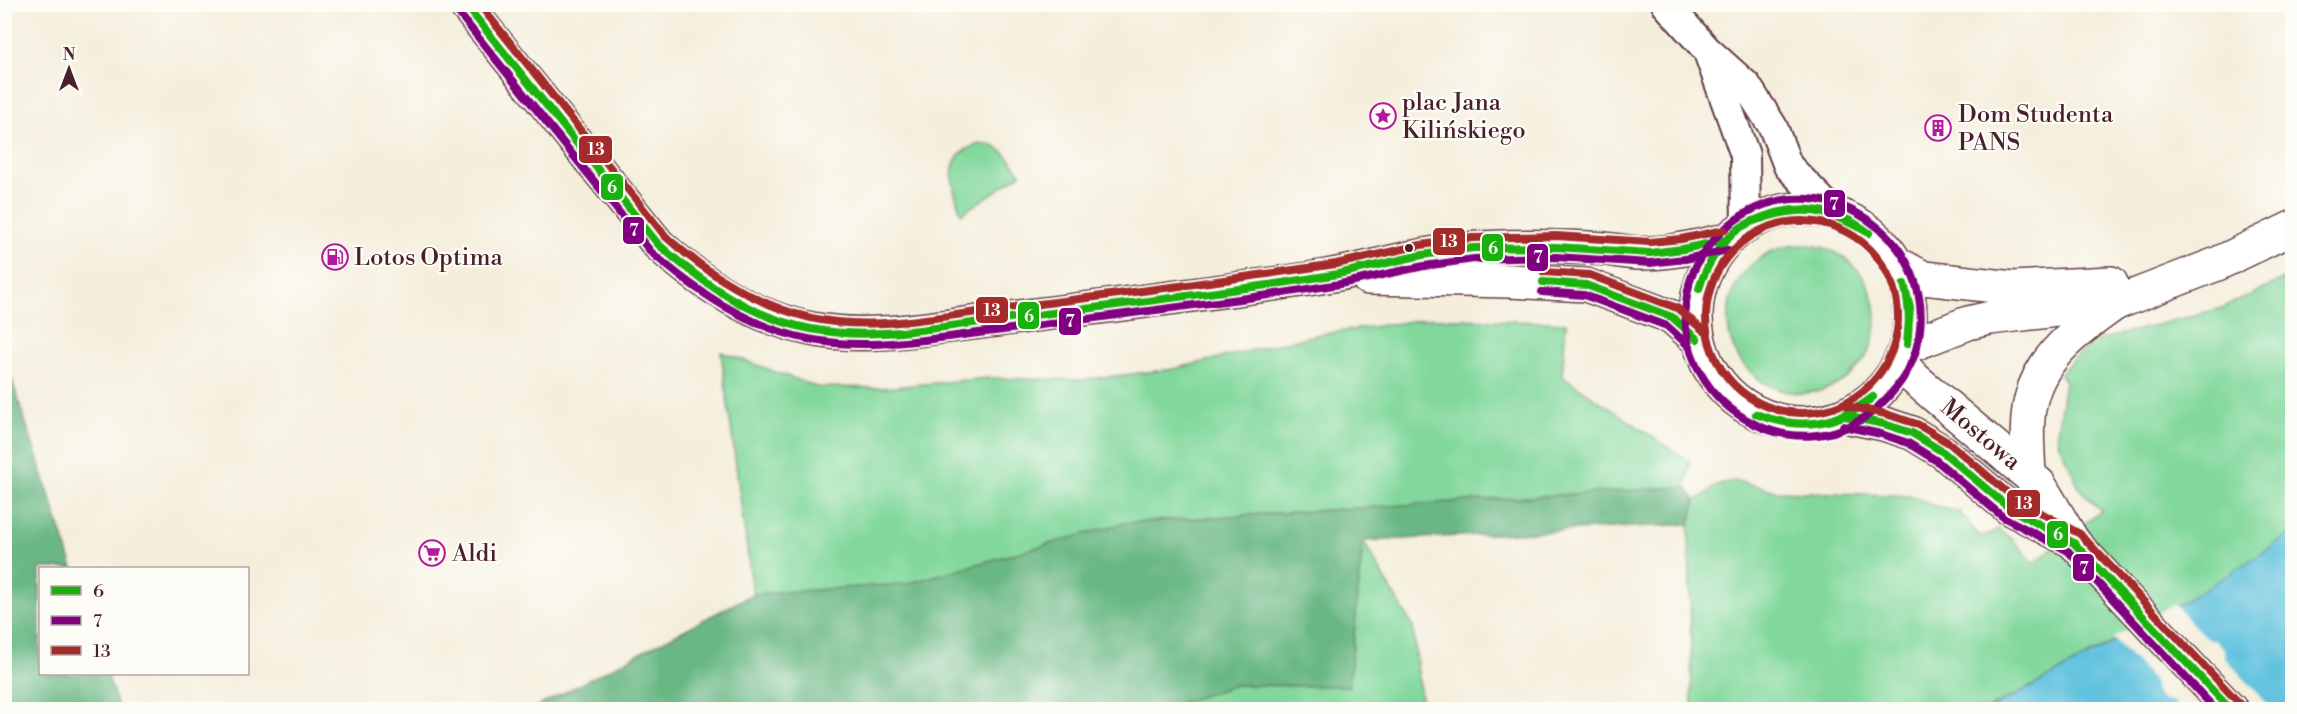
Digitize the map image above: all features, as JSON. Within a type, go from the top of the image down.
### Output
[{"type":"main road","points":[[465,4],[658,244],[686,269],[751,310],[781,322],[813,329],[853,333],[904,331],[1325,276],[1400,259],[1458,250],[1591,248],[1641,253],[1677,250],[1736,232],[1767,215],[1789,210],[1812,209],[1835,214],[1870,232],[1885,247],[1896,263],[1905,283],[1910,304],[1910,325],[1903,355],[1886,385],[1867,403],[1845,416],[1812,424],[1778,422],[1747,409],[1724,390],[1707,367],[1697,339],[1694,318],[1699,286],[1713,257],[1736,232]]},
{"type":"main road","points":[[2029,474],[2028,426],[2031,399],[2045,367],[2066,340],[2116,303],[2170,280],[2217,264],[2292,228]]},
{"type":"main road","points":[[1896,263],[1924,278],[2013,288],[2170,280]]},
{"type":"main road","points":[[1325,276],[1509,280],[1586,285],[1672,317],[1697,339]]},
{"type":"main road","points":[[1903,355],[1968,323],[1990,318],[2116,303]]},
{"type":"main road","name":"Mostowa","points":[[1903,355],[1915,379],[2039,484],[2046,516]]},
{"type":"main road","name":"Mostowa","points":[[1845,416],[1884,424],[1912,433],[1943,452],[2009,507],[2046,516],[2231,710]]},
{"type":"street","points":[[1666,4],[1707,50],[1747,86],[1773,127],[1788,166],[1835,214]]},
{"type":"street","points":[[1707,50],[1745,155],[1736,232]]},
{"type":"green space","points":[[981,144],[1000,150],[1021,174],[961,214],[953,181],[955,162],[968,148]]},
{"type":"green space","points":[[1802,245],[1830,251],[1854,267],[1870,291],[1876,319],[1870,347],[1854,371],[1830,387],[1802,393],[1774,387],[1750,371],[1734,347],[1728,319],[1734,291],[1750,267],[1774,251]]},
{"type":"green space","points":[[2292,276],[2292,533],[2227,578],[2058,673],[1987,709],[1692,709],[1689,524],[1696,501],[1719,484],[1737,481],[1777,491],[1913,496],[1934,506],[1959,512],[1979,535],[1987,536],[1998,529],[2014,541],[2034,563],[2101,511],[2080,489],[2059,444],[2057,433],[2065,382],[2060,374],[2073,359],[2095,341],[2222,308]]},
{"type":"green space","points":[[1433,318],[1566,323],[1562,376],[1690,462],[1686,487],[1125,523],[906,584],[753,594],[721,352],[817,387],[884,388],[986,378],[1081,380],[1174,369],[1316,335]]},
{"type":"green space","points":[[5,359],[73,567],[39,567],[39,675],[107,675],[119,709],[5,709]]},
{"type":"green space","points":[[1686,487],[1696,501],[1689,524],[1363,541],[1349,686],[1235,685],[1175,705],[1175,710],[533,709],[753,594],[906,584],[1124,523]]},
{"type":"green space","points":[[1363,541],[1413,627],[1422,709],[1175,710],[1175,705],[1235,685],[1349,686]]},
{"type":"water","points":[[2292,533],[2292,709],[1987,710],[2142,626],[2218,581]]},
{"type":"pier","points":[[2174,604],[2207,639],[2216,641],[2224,648],[2225,658],[2272,709],[2180,709],[2172,701],[2160,699],[2155,692],[2153,680],[2113,638]]},
{"type":"transit line","name":"6","points":[[465,4],[658,244],[710,285],[748,308],[768,317],[811,329],[859,334],[906,332],[1282,283],[1338,274],[1422,255],[1473,248],[1556,247],[1650,253],[1726,240]]},
{"type":"transit line","name":"13","points":[[479,4],[666,237],[698,263],[733,286],[771,305],[811,318],[858,323],[929,319],[1336,264],[1421,245],[1472,238],[1556,236],[1650,242],[1681,239],[1724,230]]},
{"type":"transit line","name":"7","points":[[457,11],[651,252],[686,281],[724,306],[765,326],[808,339],[856,344],[906,342],[1283,293],[1340,284],[1424,266],[1474,259],[1556,257],[1650,263],[1685,259],[1728,250]]},
{"type":"transit line","name":"7","points":[[1689,284],[1700,259],[1716,237],[1729,225],[1763,205],[1799,199],[1834,204],[1866,218],[1892,242],[1911,272],[1920,307],[1915,354],[1896,388],[1885,400],[1851,425],[1815,435],[1779,433],[1745,419],[1717,395],[1696,364],[1686,327],[1689,286]]},
{"type":"transit line","name":"6","points":[[1751,222],[1782,212],[1812,210],[1841,217],[1869,233]]},
{"type":"transit line","name":"6","points":[[1751,222],[1784,212],[1811,211],[1825,213],[1869,233]]},
{"type":"transit line","name":"13","points":[[1793,221],[1811,221],[1839,228],[1856,237],[1870,249],[1882,263],[1891,280],[1898,317],[1891,354],[1882,371],[1870,385],[1856,397],[1839,406],[1811,413],[1793,413],[1765,406],[1748,397],[1722,371],[1710,345],[1706,326],[1706,308],[1713,280],[1722,263],[1748,237],[1774,225],[1793,221]]},
{"type":"transit line","name":"6","points":[[1699,289],[1718,250],[1733,233],[1751,222]]},
{"type":"transit line","name":"13","points":[[1544,272],[1590,275],[1677,308],[1704,331]]},
{"type":"transit line","name":"6","points":[[1543,282],[1586,285],[1672,317],[1697,339]]},
{"type":"transit line","name":"6","points":[[1904,284],[1910,308],[1907,344]]},
{"type":"transit line","name":"6","points":[[1904,284],[1909,314],[1907,344]]},
{"type":"transit line","name":"7","points":[[1542,292],[1584,295],[1667,326],[1690,347]]},
{"type":"transit line","name":"6","points":[[1756,414],[1788,423],[1817,423],[1845,414],[1873,397]]},
{"type":"transit line","name":"6","points":[[1756,414],[1787,422],[1817,423],[1846,415],[1873,397]]},
{"type":"transit line","name":"13","points":[[1847,406],[1886,414],[1917,424],[1949,443],[2015,499],[2080,534],[2239,703]]},
{"type":"transit line","name":"6","points":[[1845,416],[1884,424],[1912,433],[1943,452],[2009,508],[2074,543],[2231,710]]},
{"type":"transit line","name":"7","points":[[1843,426],[1881,434],[1908,443],[1937,461],[2003,517],[2068,551],[2216,710]]},
{"type":"place","name":"plac Jana Kilińskiego","points":[[1383,116]]},
{"type":"place","name":"Dom Studenta PANS","points":[[1938,128]]},
{"type":"place","name":"Lotos Optima","points":[[335,257]]},
{"type":"place","name":"Aldi","points":[[432,553]]}]
